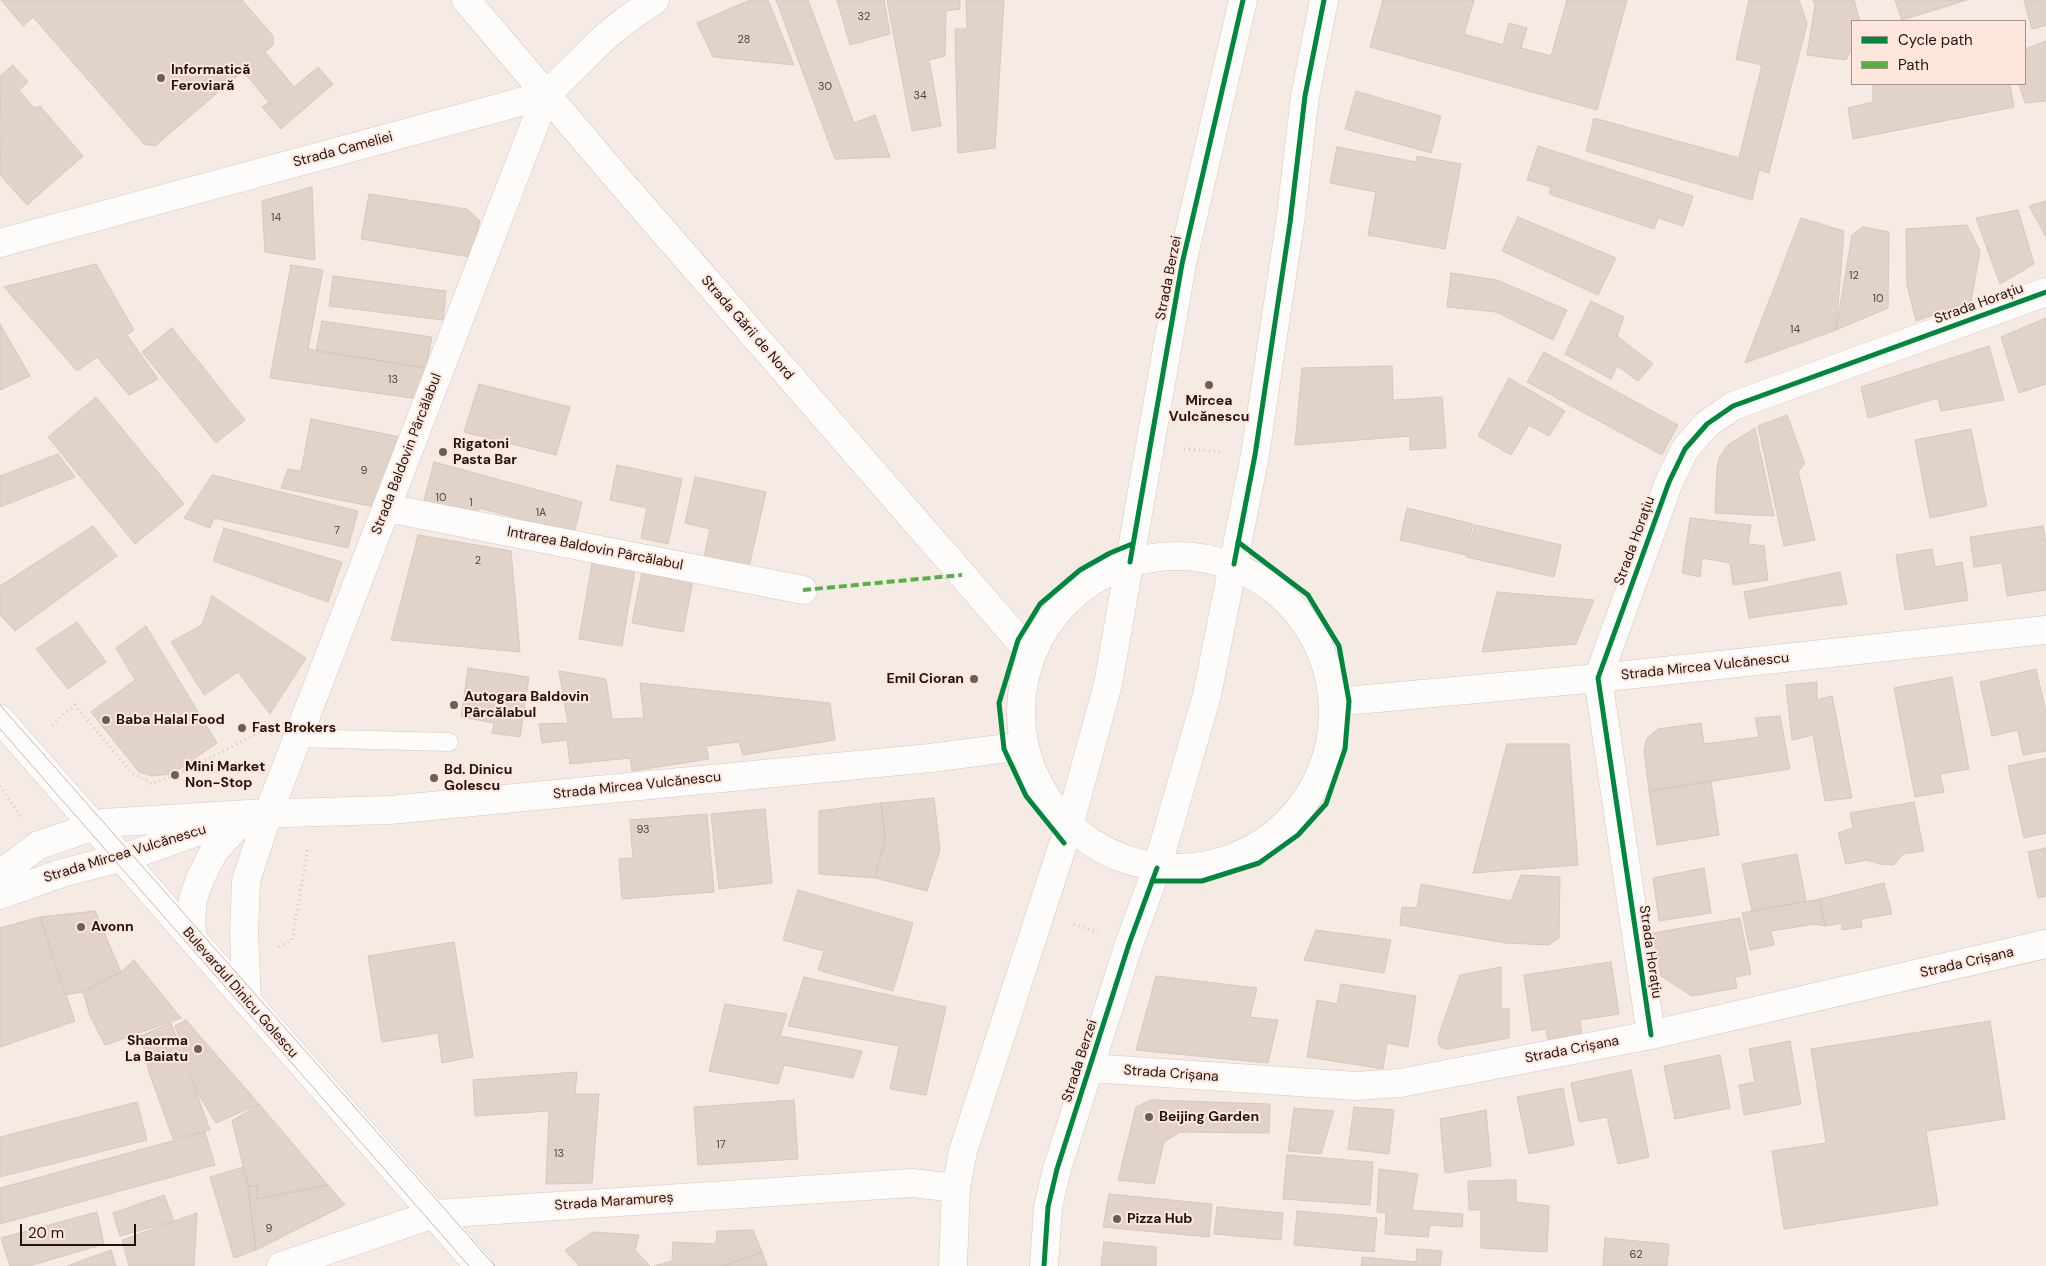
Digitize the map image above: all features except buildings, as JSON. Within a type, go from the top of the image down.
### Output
[{"type":"main road","name":"Strada Gării de Nord","points":[[466,0],[546,95],[1031,654]]},
{"type":"main road","name":"Strada Cameliei","points":[[0,243],[546,95],[604,38],[655,0]]},
{"type":"main road","name":"Strada Berzei","points":[[953,1266],[956,1188],[963,1151],[1069,826],[1108,684],[1182,264],[1243,0]]},
{"type":"main road","name":"Strada Berzei","points":[[1044,1266],[1048,1207],[1057,1169],[1129,944],[1157,868],[1207,695],[1255,455],[1290,223],[1305,96],[1324,0]]},
{"type":"main road","name":"Strada Baldovin Pârcălabul","points":[[247,1002],[244,933],[246,882],[258,814],[297,738],[546,95]]},
{"type":"main road","name":"Strada Horațiu","points":[[1651,1035],[1598,678],[1668,482],[1685,449],[1707,424],[1733,406],[2046,292]]},
{"type":"main road","name":"Intrarea Baldovin Pârcălabul","points":[[386,508],[803,590]]},
{"type":"main road","points":[[1181,554],[1197,555],[1234,564],[1266,582],[1300,614],[1324,656],[1334,702],[1330,749],[1313,792],[1283,828],[1244,854],[1199,867],[1157,868],[1108,853],[1069,826],[1040,790],[1023,746],[1020,700],[1031,654],[1054,614],[1088,582],[1130,562],[1181,554]]},
{"type":"main road","name":"Strada Mircea Vulcănescu","points":[[1334,702],[1598,678],[2046,630]]},
{"type":"main road","name":"Bulevardul Dinicu Golescu","points":[[0,719],[480,1266]]},
{"type":"main road","name":"Strada Mircea Vulcănescu","points":[[0,874],[39,845],[93,825],[128,820],[390,810],[930,758],[1023,746]]},
{"type":"main road","points":[[193,939],[190,922],[193,899],[200,879],[214,851],[258,814]]},
{"type":"main road","name":"Strada Mircea Vulcănescu","points":[[0,895],[62,873],[122,857],[258,814]]},
{"type":"main road","name":"Strada Crișana","points":[[1090,1068],[1356,1086],[1400,1083],[1651,1035],[2046,944]]},
{"type":"main road","name":"Strada Maramureș","points":[[281,1266],[434,1214],[912,1183],[956,1188]]},
{"type":"lane","points":[[297,738],[449,742]]},
{"type":"path","points":[[1151,446],[1255,455]]},
{"type":"path","points":[[1041,912],[1129,944]]},
{"type":"tram line","points":[[0,705],[495,1266]]},
{"type":"tram line","points":[[0,729],[469,1266]]},
{"type":"marked path","points":[[803,590],[962,575]]},
{"type":"cycle path","points":[[1130,562],[1182,264],[1243,0]]},
{"type":"cycle path","points":[[1234,564],[1255,455],[1290,223],[1305,96],[1324,0]]},
{"type":"cycle path","points":[[1651,1035],[1598,678],[1669,482],[1685,449],[1707,424],[1733,406],[2046,292]]},
{"type":"cycle path","points":[[1152,881],[1202,881],[1259,863],[1298,835],[1326,804],[1345,749],[1349,701],[1339,646],[1308,595],[1238,542]]},
{"type":"cycle path","points":[[1064,843],[1026,796],[1004,749],[999,703],[1018,640],[1040,604],[1080,570],[1110,553],[1132,544]]},
{"type":"cycle path","points":[[1044,1266],[1048,1207],[1057,1169],[1129,944],[1157,868]]},
{"type":"place","name":"Informatică Feroviară","points":[[161,78]]},
{"type":"place","name":"Mircea Vulcănescu","points":[[1209,385]]},
{"type":"place","name":"Rigatoni Pasta Bar","points":[[443,452]]},
{"type":"place","name":"Emil Cioran","points":[[974,679]]},
{"type":"place","name":"Autogara Baldovin Pârcălabul","points":[[454,705]]},
{"type":"place","name":"Baba Halal Food","points":[[106,720]]},
{"type":"place","name":"Fast Brokers","points":[[242,728]]},
{"type":"place","name":"Mini Market Non-Stop","points":[[175,775]]},
{"type":"place","name":"Bd. Dinicu Golescu","points":[[434,778]]},
{"type":"place","name":"Avonn","points":[[81,927]]},
{"type":"place","name":"Shaorma La Baiatu","points":[[198,1049]]},
{"type":"place","name":"Beijing Garden","points":[[1149,1117]]},
{"type":"place","name":"Pizza Hub","points":[[1117,1219]]}]
